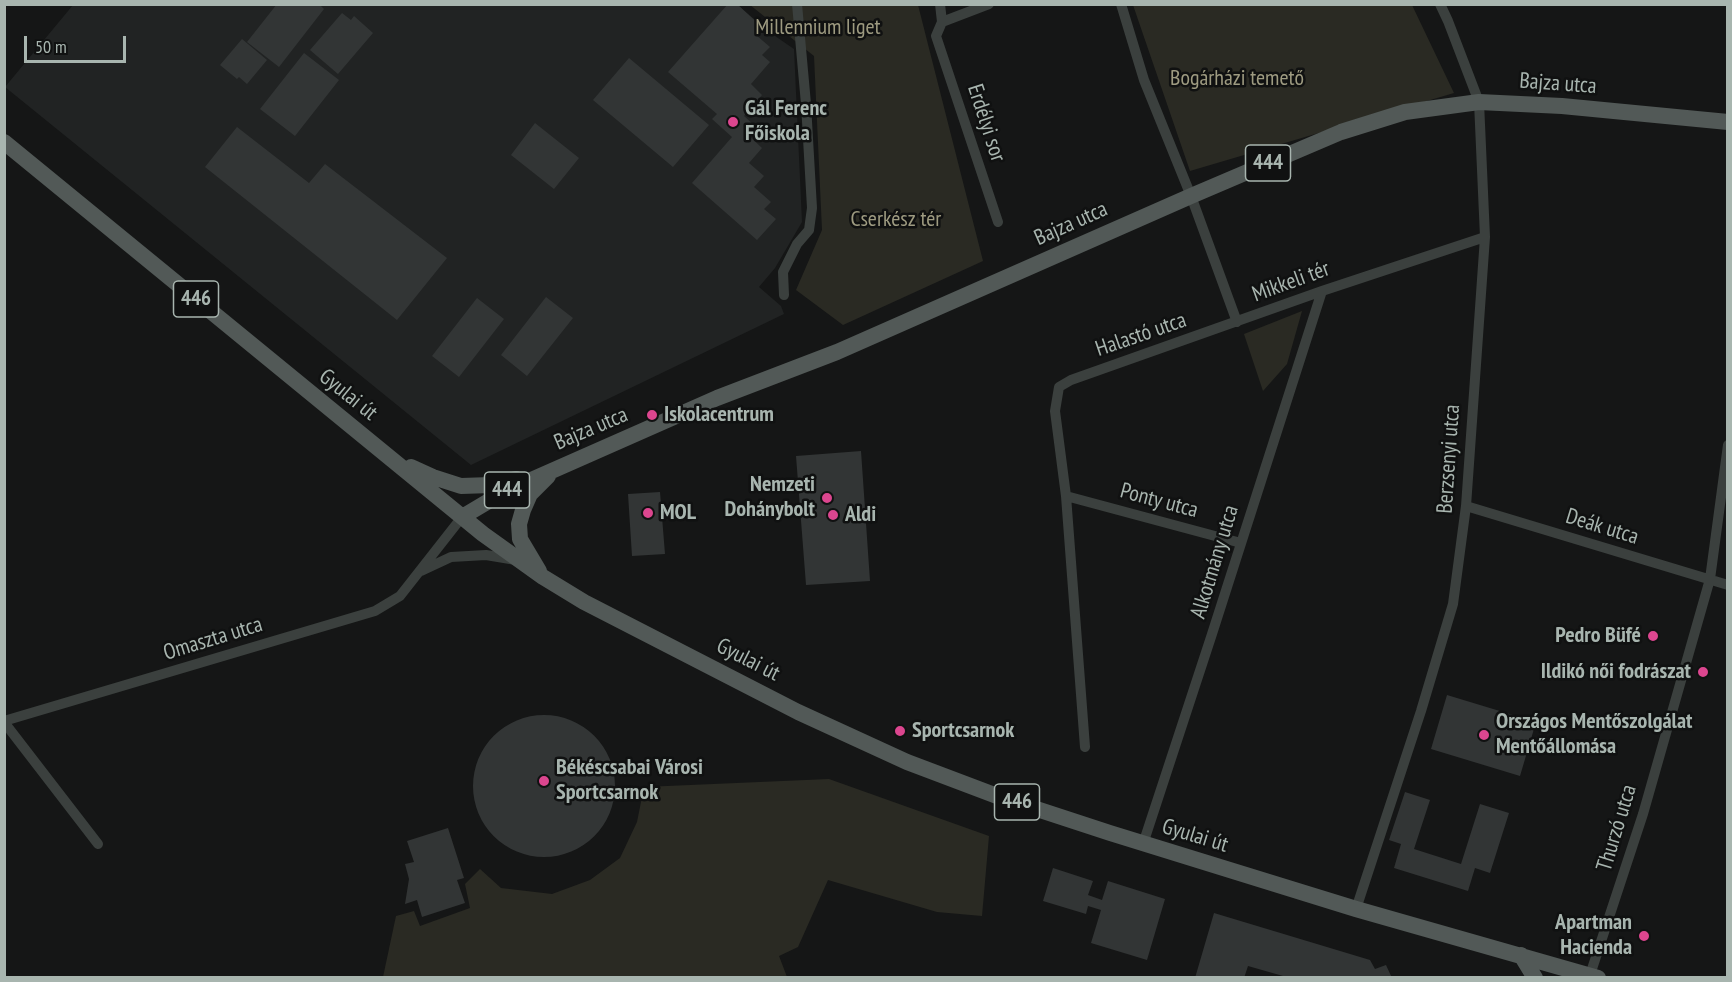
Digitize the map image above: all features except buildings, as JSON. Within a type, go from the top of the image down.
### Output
[{"type":"main road","name":"Bajza utca","points":[[462,517],[504,492],[717,398],[847,348],[1341,132],[1405,112],[1479,102],[1562,106],[1728,122]]},
{"type":"main road","name":"Gyulai út","points":[[4,142],[483,534],[543,577],[584,602],[798,712],[907,762],[997,796],[1356,909],[1594,976]]},
{"type":"main road","points":[[387,456],[433,477],[461,486],[491,485],[555,470]]},
{"type":"main road","points":[[543,577],[520,539],[519,524],[530,494],[555,470]]},
{"type":"main road","points":[[1521,955],[1534,974],[1534,978]]},
{"type":"street","points":[[783,295],[783,272],[797,244],[809,230],[812,208],[797,4]]},
{"type":"street","points":[[940,4],[942,22],[989,4]]},
{"type":"street","name":"Mikkeli tér","points":[[1121,4],[1144,80],[1191,196],[1237,322],[1485,237]]},
{"type":"street","name":"Berzsenyi utca","points":[[1356,909],[1421,711],[1453,604],[1466,506],[1485,237],[1479,102],[1440,4]]},
{"type":"street","name":"Erdélyi sor","points":[[942,22],[936,36],[998,222]]},
{"type":"street","name":"Alkotmány utca","points":[[1143,843],[1322,291]]},
{"type":"street","name":"Halastó utca","points":[[1066,496],[1056,411],[1059,387],[1071,380],[1237,322]]},
{"type":"street","name":"Thurzó utca","points":[[1594,976],[1710,579],[1728,445]]},
{"type":"street","points":[[1066,496],[1085,747]]},
{"type":"street","name":"Ponty utca","points":[[1066,496],[1241,543]]},
{"type":"street","name":"Deák utca","points":[[1466,506],[1728,585]]},
{"type":"street","name":"Omaszta utca","points":[[4,722],[375,611],[400,596],[462,517]]},
{"type":"street","name":"Omaszta utca","points":[[418,572],[451,557],[486,555],[521,561]]},
{"type":"street","points":[[4,722],[98,844]]},
{"type":"shaded area","points":[[73,5],[737,5],[794,49],[802,222],[775,268],[759,287],[781,306],[784,314],[471,465],[5,87]]},
{"type":"green space","name":"Cserkész tér","points":[[750,5],[918,5],[983,261],[843,325],[796,290],[822,230],[814,56]]},
{"type":"green space","name":"Bogárházi temető","points":[[1133,5],[1412,5],[1454,93],[1190,171]]},
{"type":"green space","points":[[1302,311],[1287,364],[1263,391],[1244,334]]},
{"type":"green space","points":[[829,779],[989,836],[982,916],[937,912],[828,880],[798,947],[779,956],[787,977],[383,977],[396,916],[414,911],[420,926],[470,908],[465,884],[480,869],[501,888],[552,894],[590,880],[620,858],[637,822],[644,787]]},
{"type":"place","name":"Gál Ferenc Főiskola","points":[[733,122]]},
{"type":"place","name":"Iskolacentrum","points":[[652,415]]},
{"type":"place","name":"Nemzeti Dohánybolt","points":[[827,498]]},
{"type":"place","name":"MOL","points":[[648,513]]},
{"type":"place","name":"Aldi","points":[[833,515]]},
{"type":"place","name":"Pedro Büfé","points":[[1653,636]]},
{"type":"place","name":"Ildikó női fodrászat","points":[[1703,672]]},
{"type":"place","name":"Sportcsarnok","points":[[900,731]]},
{"type":"place","name":"Országos Mentőszolgálat Mentőállomása","points":[[1484,735]]},
{"type":"place","name":"Békéscsabai Városi Sportcsarnok","points":[[544,781]]},
{"type":"place","name":"Apartman Hacienda","points":[[1644,936]]},
{"type":"park label","name":"Millennium liget","points":[[818,28]]}]
